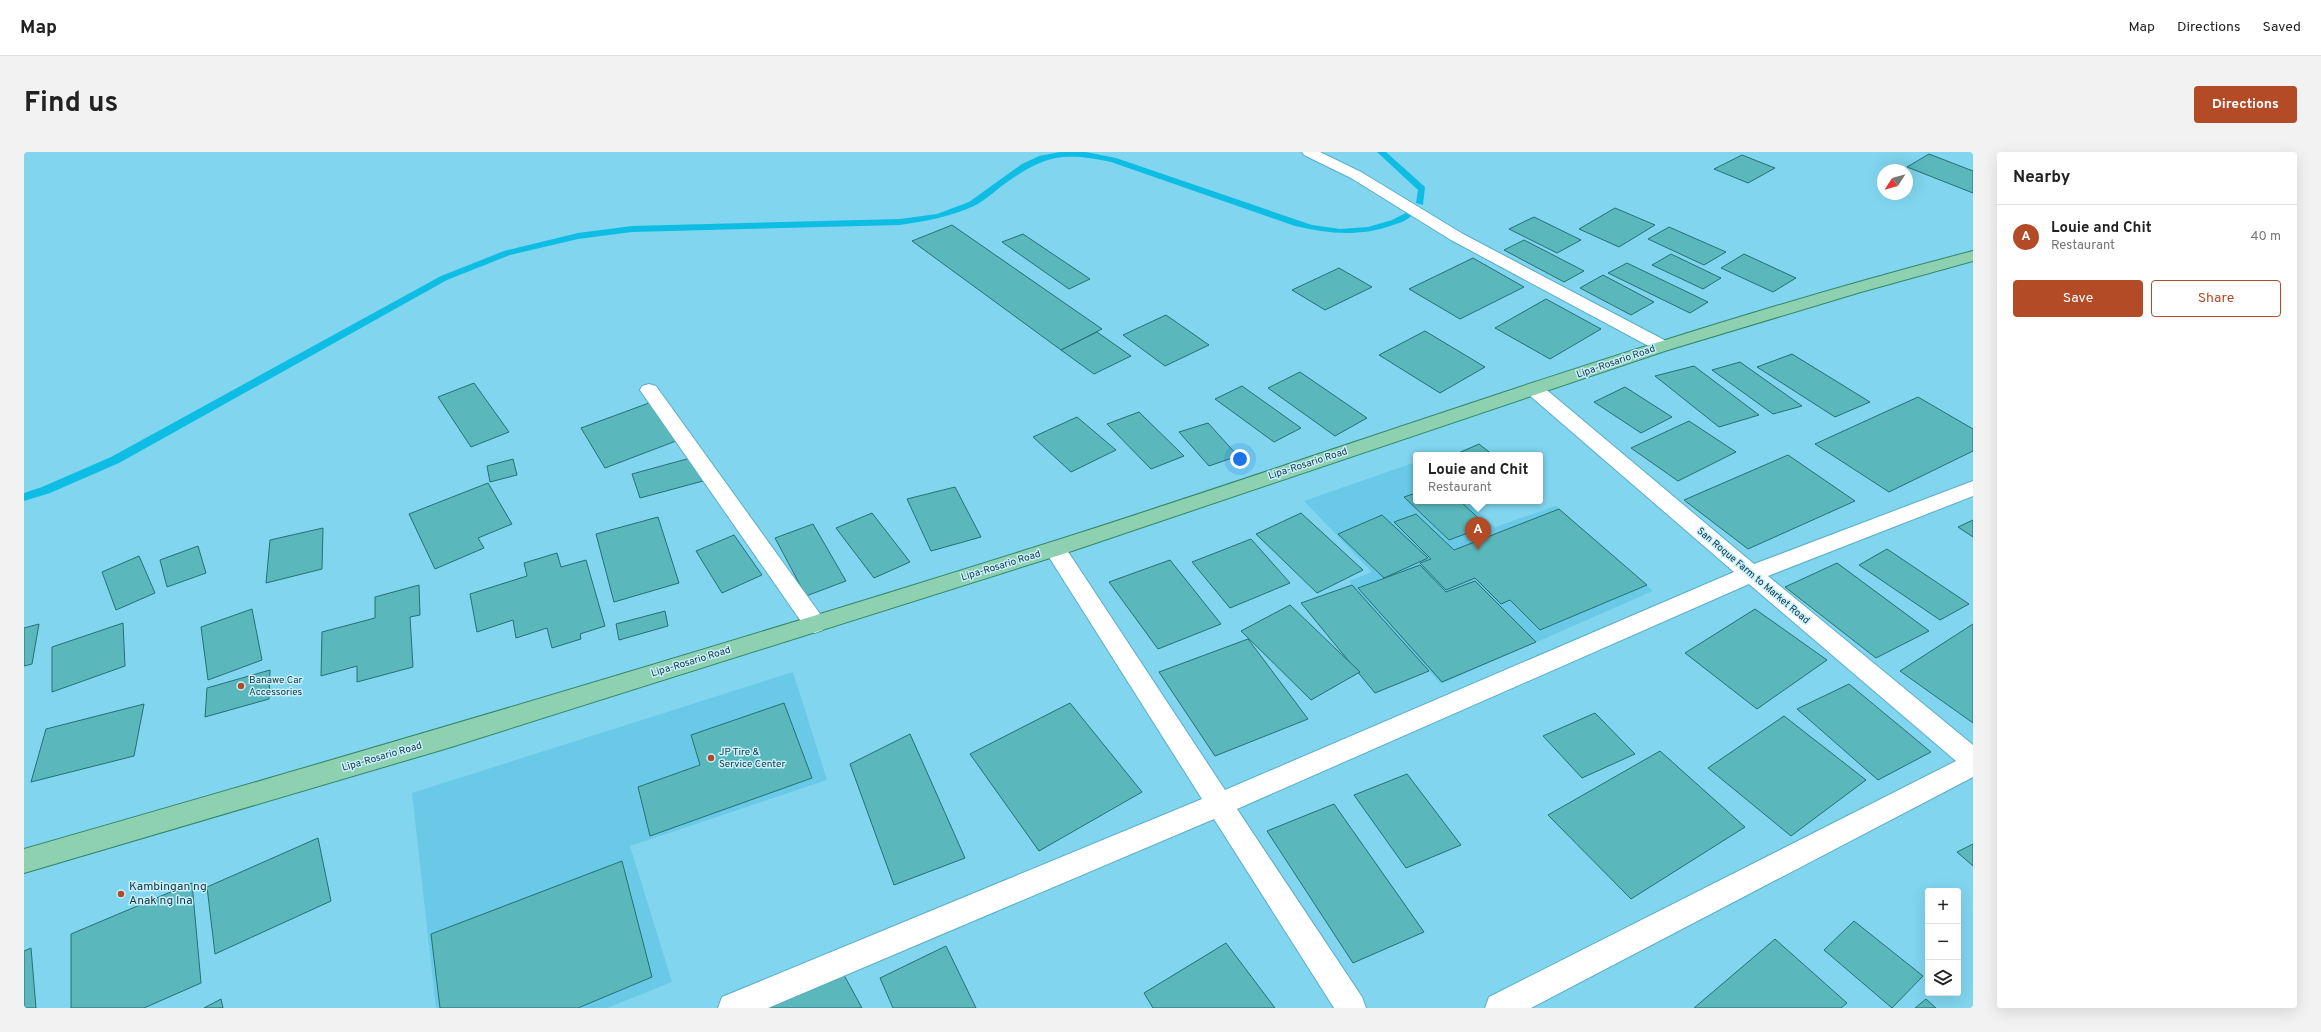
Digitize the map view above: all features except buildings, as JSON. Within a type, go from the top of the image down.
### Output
[{"type":"main road","name":"Lipa-Rosario Road","points":[[24,861],[448,738],[1055,549],[1535,390],[1662,346],[1856,288],[1973,256]]},
{"type":"street","points":[[1309,152],[1356,175],[1456,237],[1662,346]]},
{"type":"street","points":[[649,390],[815,624]]},
{"type":"street","name":"San Roque Farm to Market Road","points":[[1535,390],[1973,760]]},
{"type":"street","points":[[733,1008],[1220,804],[1751,574],[1973,488]]},
{"type":"street","points":[[1055,549],[1351,1008]]},
{"type":"street","points":[[1500,1008],[1973,765]]},
{"type":"shaded area","points":[[1413,463],[1413,504],[1469,504],[1495,527],[1556,506],[1653,591],[1441,684],[1349,581],[1372,572],[1304,501]]},
{"type":"shaded area","points":[[793,672],[827,780],[630,846],[672,982],[607,1008],[436,1008],[412,793]]},
{"type":"waterway","points":[[1381,152],[1422,189],[1420,203]]},
{"type":"waterway","points":[[24,497],[46,490],[115,460],[444,278],[507,253],[578,236],[632,229],[900,222],[939,216],[972,204],[1025,166],[1042,158],[1062,154],[1084,154],[1113,160],[1298,224],[1326,230],[1368,230],[1395,222],[1408,215]]},
{"type":"place","name":"Louie and Chit","points":[[1478,550]]},
{"type":"place","name":"Banawe Car Accessories","points":[[241,686]]},
{"type":"place","name":"JP Tire & Service Center","points":[[711,758]]},
{"type":"place","name":"Kambingan ng Anak ng Ina","points":[[121,894]]}]
